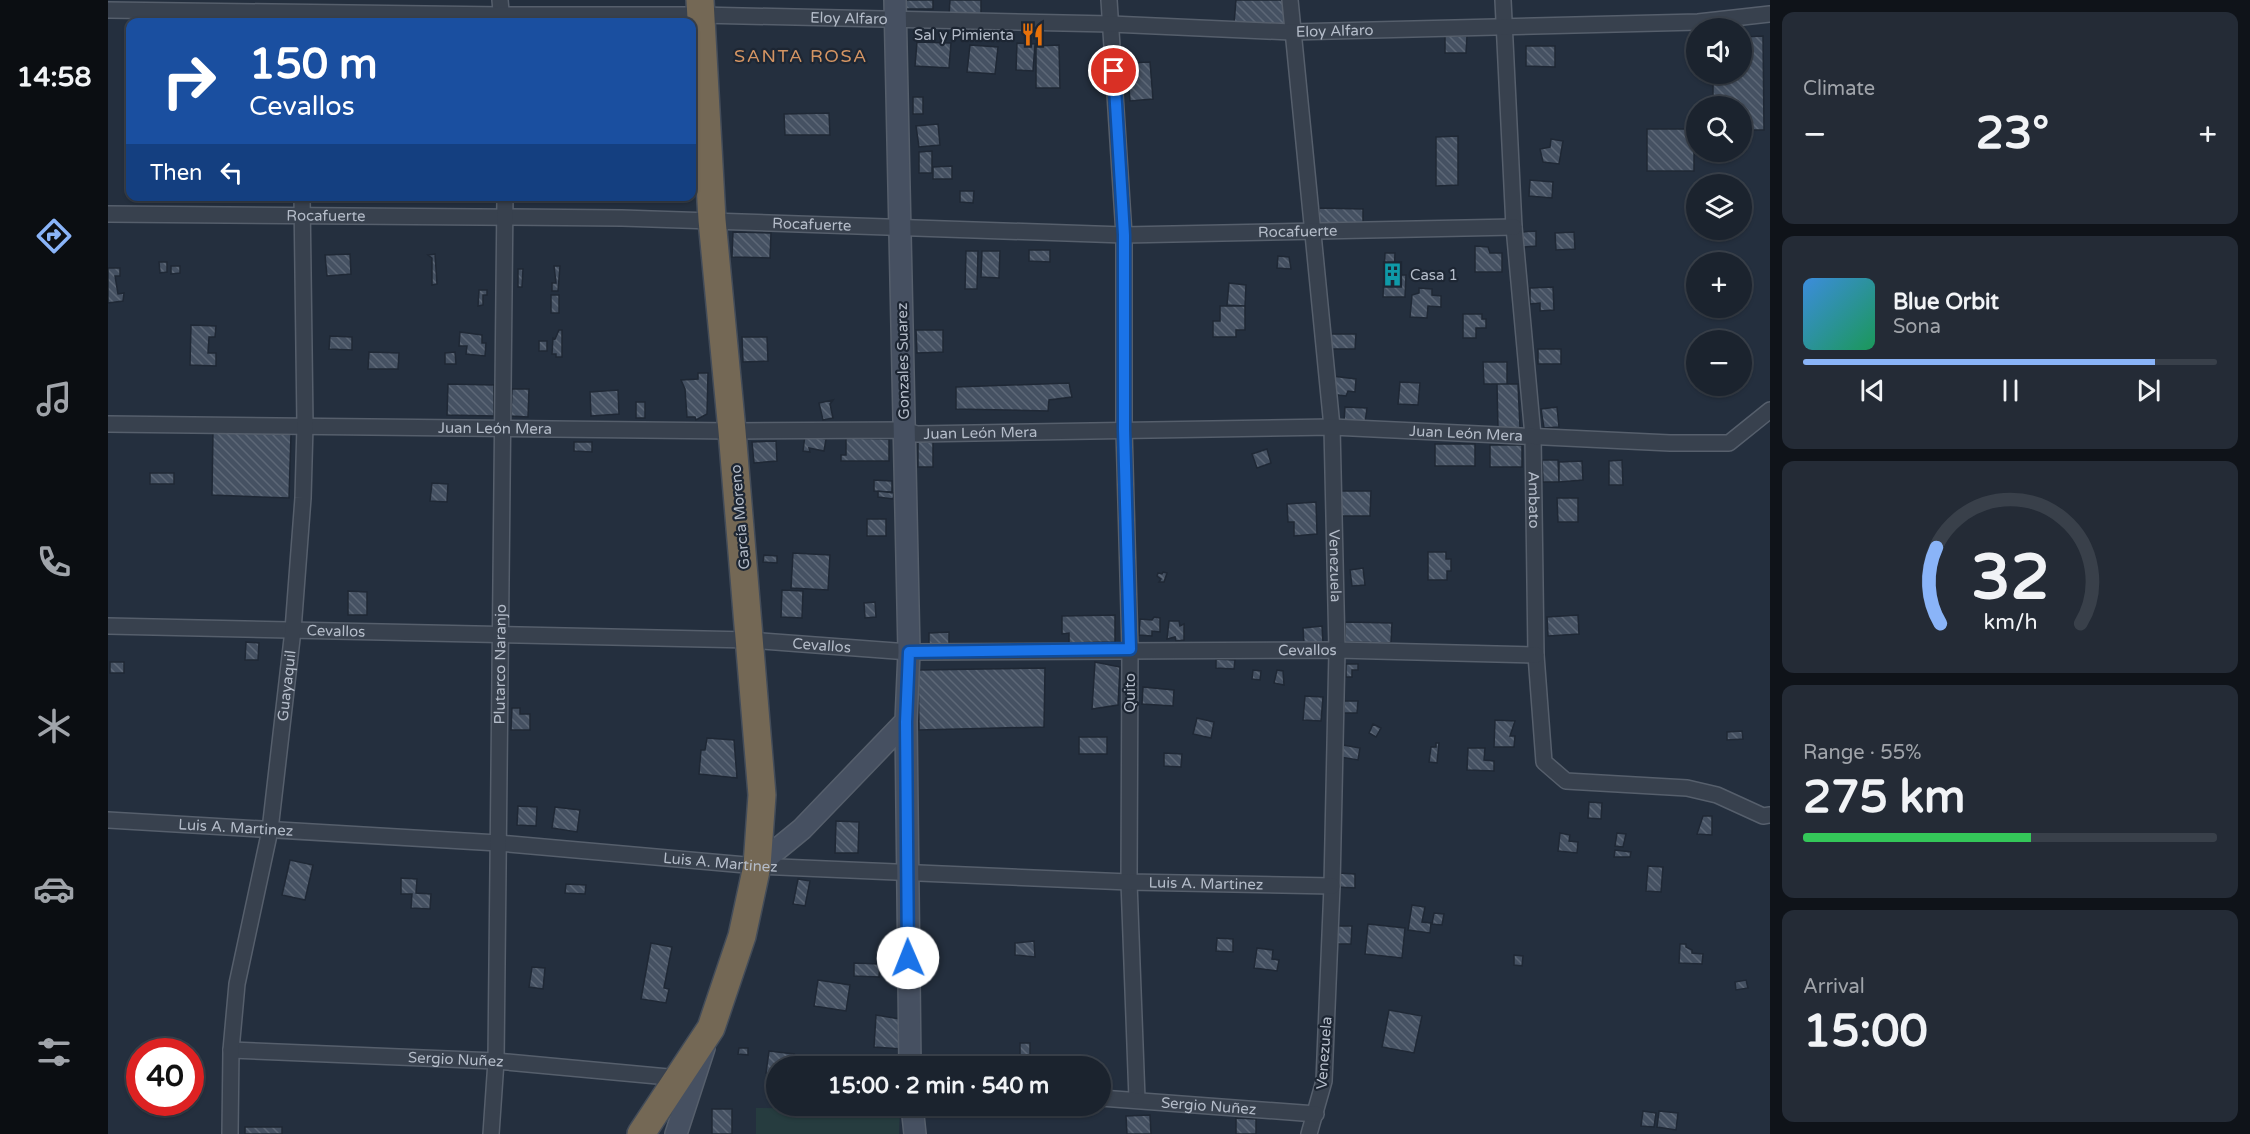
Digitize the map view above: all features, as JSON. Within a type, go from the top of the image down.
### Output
[{"type":"highway","name":"García Moreno","points":[[641,1134],[711,1028],[742,936],[757,866],[762,795],[712,220],[700,7]]},
{"type":"street","name":"Quito","points":[[1109,0],[1124,235],[1124,429],[1130,649],[1129,882],[1137,1099]]},
{"type":"street","name":"Venezuela","points":[[1290,0],[1291,32],[1332,427],[1337,650],[1332,886],[1324,1081],[1309,1134]]},
{"type":"street","name":"Ambato","points":[[1503,0],[1514,226],[1533,436],[1536,656],[1544,762],[1566,781],[1687,788],[1717,795],[1763,816],[1770,815]]},
{"type":"street","name":"Eloy Alfaro","points":[[108,10],[501,13],[700,7],[896,10],[1111,24],[1291,32],[1698,22],[1770,14]]},
{"type":"street","name":"Gonzales Suarez","points":[[896,10],[909,652],[906,722],[910,1056]]},
{"type":"street","name":"Guayaquil","points":[[230,1134],[231,1050],[237,984],[270,830],[293,630],[303,498],[305,425],[302,201]]},
{"type":"street","name":"Plutarco Naranjo","points":[[491,1134],[496,1061],[505,201]]},
{"type":"street","name":"Rocafuerte","points":[[108,214],[506,216],[712,220],[1124,235],[1313,233],[1514,226]]},
{"type":"street","name":"Juan León Mera","points":[[108,424],[732,431],[904,430],[917,434],[1332,427],[1670,443],[1729,443],[1770,410]]},
{"type":"street","name":"Cevallos","points":[[108,626],[750,640],[909,652],[1130,649],[1337,650],[1536,656]]},
{"type":"street","points":[[757,866],[802,829],[906,722]]},
{"type":"street","name":"Luis A. Martinez","points":[[108,820],[498,843],[757,866],[1129,882],[1332,886]]},
{"type":"street","points":[[676,1134],[711,1028]]},
{"type":"street","name":"Sergio Nuñez","points":[[231,1050],[496,1061],[679,1078]]},
{"type":"street","name":"Sergio Nuñez","points":[[1111,1098],[1316,1114]]},
{"type":"street","points":[[913,1116],[915,1134]]},
{"type":"green space","points":[[756,1108],[766,1108],[766,1116],[900,1116],[899,1134],[756,1134]]},
{"type":"building","points":[[905,0],[933,0],[933,9],[904,9]]},
{"type":"building","points":[[950,0],[981,0],[981,16],[949,16]]},
{"type":"building","points":[[1236,0],[1283,0],[1285,26],[1234,24]]},
{"type":"building","points":[[1445,36],[1467,36],[1466,53],[1445,53]]},
{"type":"building","points":[[1763,36],[1764,130],[1752,130],[1752,96],[1713,96],[1713,84],[1752,84],[1752,37]]},
{"type":"building","points":[[917,42],[951,43],[949,68],[915,66]]},
{"type":"building","points":[[1017,43],[1035,44],[1033,71],[1016,70]]},
{"type":"building","points":[[970,45],[998,47],[995,74],[967,72]]},
{"type":"building","points":[[1059,45],[1060,88],[1036,88],[1036,46]]},
{"type":"building","points":[[1526,46],[1555,46],[1555,67],[1526,66]]},
{"type":"building","points":[[1150,62],[1153,99],[1130,101],[1127,63]]},
{"type":"building","points":[[913,97],[923,97],[923,114],[913,114]]},
{"type":"building","points":[[829,113],[830,135],[785,135],[784,114]]},
{"type":"building","points":[[938,124],[940,145],[919,147],[916,126]]},
{"type":"building","points":[[1647,129],[1686,129],[1686,162],[1694,162],[1694,171],[1647,171]]},
{"type":"building","points":[[1458,136],[1458,185],[1436,186],[1436,137]]},
{"type":"building","points":[[1551,139],[1563,141],[1559,164],[1543,162],[1540,149],[1550,147]]},
{"type":"building","points":[[932,151],[932,173],[919,173],[919,152]]},
{"type":"building","points":[[952,166],[952,179],[933,179],[933,167]]},
{"type":"building","points":[[1530,180],[1553,182],[1552,198],[1529,196]]},
{"type":"building","points":[[960,191],[974,191],[973,203],[960,202]]},
{"type":"building","points":[[1319,208],[1363,209],[1363,226],[1319,226]]},
{"type":"building","points":[[1536,231],[1536,246],[1523,247],[1522,232]]},
{"type":"building","points":[[733,232],[771,233],[770,258],[732,257]]},
{"type":"building","points":[[1574,232],[1575,249],[1556,250],[1555,233]]},
{"type":"building","points":[[1475,246],[1488,247],[1490,253],[1502,253],[1502,272],[1475,272]]},
{"type":"building","points":[[1029,250],[1050,250],[1050,262],[1029,261]]},
{"type":"building","points":[[966,251],[978,251],[977,289],[965,289]]},
{"type":"building","points":[[982,251],[1000,251],[999,278],[981,277]]},
{"type":"building","name":"Casa 1","points":[[1385,253],[1395,253],[1394,275],[1406,275],[1405,297],[1383,297]]},
{"type":"building","points":[[350,254],[351,274],[327,276],[325,255]]},
{"type":"building","points":[[435,254],[437,284],[432,285],[432,258],[428,255]]},
{"type":"building","points":[[1278,256],[1289,257],[1291,269],[1277,268]]},
{"type":"building","points":[[159,262],[167,262],[167,272],[160,273]]},
{"type":"building","points":[[171,266],[180,266],[180,273],[171,274]]},
{"type":"building","points":[[554,266],[560,266],[558,291],[552,291],[552,283],[556,283]]},
{"type":"building","points":[[108,268],[120,268],[120,276],[115,276],[118,294],[124,293],[123,301],[108,303]]},
{"type":"building","points":[[518,269],[523,269],[522,287],[518,287]]},
{"type":"building","points":[[1229,283],[1246,285],[1245,306],[1227,305]]},
{"type":"building","points":[[1553,287],[1554,310],[1540,311],[1540,303],[1530,304],[1530,288]]},
{"type":"building","points":[[1419,288],[1432,289],[1432,295],[1441,296],[1441,307],[1428,306],[1427,318],[1410,317],[1412,295],[1419,293]]},
{"type":"building","points":[[479,290],[487,290],[487,295],[483,295],[483,305],[478,306]]},
{"type":"building","points":[[551,295],[559,295],[559,313],[551,313]]},
{"type":"building","points":[[1220,306],[1245,306],[1245,330],[1236,330],[1236,337],[1213,337],[1213,321],[1220,321]]},
{"type":"building","points":[[1463,314],[1482,314],[1482,319],[1486,319],[1486,328],[1476,328],[1476,338],[1463,338]]},
{"type":"building","points":[[191,325],[216,326],[215,337],[209,337],[208,353],[216,353],[216,366],[190,365]]},
{"type":"building","points":[[559,330],[562,330],[562,357],[556,357],[556,354],[552,354],[553,338],[555,339]]},
{"type":"building","points":[[916,330],[943,330],[943,352],[917,353]]},
{"type":"building","points":[[460,332],[482,335],[482,343],[486,343],[485,356],[466,354],[467,346],[459,346]]},
{"type":"building","points":[[1331,334],[1356,334],[1355,349],[1330,349]]},
{"type":"building","points":[[330,336],[352,337],[352,350],[329,349]]},
{"type":"building","points":[[742,337],[767,337],[768,361],[743,362]]},
{"type":"building","points":[[539,341],[547,341],[547,351],[539,351]]},
{"type":"building","points":[[1538,349],[1561,349],[1561,364],[1538,364]]},
{"type":"building","points":[[369,352],[399,353],[398,369],[368,369]]},
{"type":"building","points":[[455,352],[456,364],[445,364],[445,353]]},
{"type":"building","points":[[1483,362],[1507,362],[1507,384],[1484,384]]},
{"type":"building","points":[[698,373],[708,373],[707,414],[696,420],[695,417],[687,417],[685,389],[681,380],[698,379]]},
{"type":"building","points":[[1332,376],[1356,379],[1355,392],[1348,391],[1346,396],[1330,394]]},
{"type":"building","points":[[1400,382],[1420,383],[1418,405],[1398,404]]},
{"type":"building","points":[[1069,383],[1072,397],[1049,400],[1048,411],[956,409],[956,387]]},
{"type":"building","points":[[448,384],[494,385],[494,416],[447,415]]},
{"type":"building","points":[[1497,384],[1518,384],[1520,428],[1498,429]]},
{"type":"building","points":[[512,389],[529,389],[528,417],[511,416]]},
{"type":"building","points":[[618,390],[619,414],[591,416],[590,392]]},
{"type":"building","points":[[833,400],[830,404],[833,418],[823,420],[819,403]]},
{"type":"building","points":[[636,402],[645,402],[645,418],[636,418]]},
{"type":"building","points":[[1345,407],[1367,408],[1365,423],[1344,421]]},
{"type":"building","points":[[1557,407],[1559,427],[1544,428],[1541,409]]},
{"type":"building","points":[[213,431],[291,434],[289,498],[212,495]]},
{"type":"building","points":[[805,435],[826,439],[824,451],[809,448],[810,452],[803,451]]},
{"type":"building","points":[[846,438],[889,439],[889,461],[841,461],[841,455],[846,455]]},
{"type":"building","points":[[776,441],[777,461],[754,463],[752,442]]},
{"type":"building","points":[[918,441],[933,442],[933,467],[918,467]]},
{"type":"building","points":[[574,442],[592,442],[592,452],[574,451]]},
{"type":"building","points":[[1435,444],[1475,444],[1475,466],[1435,466]]},
{"type":"building","points":[[1490,445],[1522,445],[1522,467],[1490,467]]},
{"type":"building","points":[[1267,449],[1271,463],[1257,468],[1252,454]]},
{"type":"building","points":[[1542,460],[1558,460],[1559,482],[1543,482]]},
{"type":"building","points":[[1622,460],[1623,485],[1609,485],[1609,461]]},
{"type":"building","points":[[1582,461],[1583,480],[1559,482],[1559,462]]},
{"type":"building","points":[[150,473],[174,473],[174,484],[150,484]]},
{"type":"building","points":[[874,480],[892,481],[892,492],[874,491]]},
{"type":"building","points":[[432,483],[448,484],[447,502],[430,501]]},
{"type":"building","points":[[878,491],[894,493],[893,499],[878,497]]},
{"type":"building","points":[[1340,491],[1371,491],[1370,516],[1340,516]]},
{"type":"building","points":[[1557,498],[1578,498],[1578,522],[1558,522]]},
{"type":"building","points":[[1316,502],[1317,534],[1294,536],[1294,522],[1288,522],[1287,504]]},
{"type":"building","points":[[867,519],[886,519],[886,536],[867,536]]},
{"type":"building","points":[[1428,552],[1446,552],[1446,559],[1451,559],[1451,571],[1447,571],[1447,580],[1428,580]]},
{"type":"building","points":[[793,553],[830,555],[828,590],[791,588]]},
{"type":"building","points":[[764,555],[777,556],[777,563],[763,562]]},
{"type":"building","points":[[1363,568],[1365,585],[1352,586],[1350,570]]},
{"type":"building","points":[[1158,573],[1167,573],[1164,582],[1159,582],[1161,579],[1157,576]]},
{"type":"building","points":[[782,590],[803,591],[802,618],[781,617]]},
{"type":"building","points":[[348,591],[367,592],[367,615],[348,615]]},
{"type":"building","points":[[875,602],[876,617],[865,618],[864,603]]},
{"type":"building","points":[[1115,615],[1115,642],[1069,643],[1069,633],[1062,634],[1062,616]]},
{"type":"building","points":[[1578,615],[1579,634],[1548,636],[1547,617]]},
{"type":"building","points":[[1154,617],[1160,618],[1160,632],[1152,631],[1152,636],[1139,635],[1140,619],[1152,620]]},
{"type":"building","points":[[1169,621],[1179,621],[1180,626],[1184,624],[1184,640],[1176,641],[1175,637],[1167,639]]},
{"type":"building","points":[[1345,622],[1392,623],[1391,643],[1345,642]]},
{"type":"building","points":[[1322,626],[1323,643],[1304,644],[1303,628]]},
{"type":"building","points":[[949,632],[949,644],[929,645],[929,633]]},
{"type":"building","points":[[246,642],[259,643],[258,660],[245,660]]},
{"type":"building","points":[[1216,659],[1235,660],[1234,669],[1216,668]]},
{"type":"building","points":[[110,662],[124,662],[124,673],[110,673]]},
{"type":"building","points":[[1095,662],[1120,667],[1118,705],[1092,709]]},
{"type":"building","points":[[1346,664],[1358,664],[1358,670],[1352,670],[1352,677],[1346,677]]},
{"type":"building","points":[[1045,668],[1044,727],[919,730],[918,670]]},
{"type":"building","points":[[1253,670],[1261,671],[1260,680],[1252,679]]},
{"type":"building","points":[[1277,670],[1283,671],[1284,685],[1274,683]]},
{"type":"building","points":[[1143,687],[1174,690],[1173,706],[1142,704]]},
{"type":"building","points":[[1305,696],[1323,697],[1321,721],[1303,720]]},
{"type":"building","points":[[1344,701],[1358,701],[1357,713],[1344,713]]},
{"type":"building","points":[[512,708],[520,708],[520,714],[530,714],[530,730],[511,730]]},
{"type":"building","points":[[1197,718],[1214,722],[1211,738],[1193,734]]},
{"type":"building","points":[[1495,720],[1515,721],[1510,736],[1515,736],[1514,747],[1494,747]]},
{"type":"building","points":[[1373,724],[1381,728],[1376,737],[1369,733]]},
{"type":"building","points":[[1742,731],[1743,739],[1727,740],[1727,732]]},
{"type":"building","points":[[1079,737],[1107,737],[1107,754],[1079,754]]},
{"type":"building","points":[[707,738],[734,740],[737,778],[699,774],[701,750],[705,750]]},
{"type":"building","points":[[1436,743],[1439,743],[1437,763],[1429,762],[1431,747],[1436,747]]},
{"type":"building","points":[[1343,745],[1360,748],[1358,760],[1340,757]]},
{"type":"building","points":[[1468,748],[1485,748],[1484,760],[1494,761],[1494,771],[1467,770]]},
{"type":"building","points":[[1164,753],[1182,754],[1181,767],[1164,766]]},
{"type":"building","points":[[1589,802],[1602,803],[1601,819],[1588,818]]},
{"type":"building","points":[[518,806],[537,807],[536,826],[517,825]]},
{"type":"building","points":[[555,807],[580,810],[577,832],[552,828]]},
{"type":"building","points":[[1703,816],[1712,816],[1712,835],[1697,834]]},
{"type":"building","points":[[836,821],[859,822],[858,853],[835,853]]},
{"type":"building","points":[[1560,833],[1570,835],[1569,841],[1578,842],[1577,853],[1558,851]]},
{"type":"building","points":[[1617,833],[1626,834],[1623,847],[1615,846]]},
{"type":"building","points":[[1615,850],[1631,852],[1630,857],[1614,857]]},
{"type":"building","points":[[290,860],[313,865],[305,900],[282,895]]},
{"type":"building","points":[[1648,866],[1663,867],[1661,892],[1646,891]]},
{"type":"building","points":[[1338,873],[1355,874],[1355,888],[1337,887]]},
{"type":"building","points":[[401,878],[417,879],[416,893],[431,894],[430,909],[411,908],[412,894],[401,894]]},
{"type":"building","points":[[798,879],[810,881],[805,906],[793,904]]},
{"type":"building","points":[[566,884],[586,885],[585,894],[565,893]]},
{"type":"building","points":[[1412,905],[1425,907],[1422,922],[1431,923],[1430,933],[1408,930]]},
{"type":"building","points":[[1434,913],[1444,914],[1442,925],[1432,924]]},
{"type":"building","points":[[1368,924],[1405,928],[1402,958],[1365,954]]},
{"type":"building","points":[[1336,926],[1352,926],[1351,944],[1335,944]]},
{"type":"building","points":[[1217,938],[1233,939],[1233,952],[1216,951]]},
{"type":"building","points":[[1034,941],[1035,957],[1015,955],[1015,943]]},
{"type":"building","points":[[651,943],[672,947],[664,988],[669,989],[666,1003],[641,999]]},
{"type":"building","points":[[1680,944],[1686,944],[1692,953],[1703,954],[1702,964],[1679,963]]},
{"type":"building","points":[[1257,948],[1273,950],[1272,959],[1279,960],[1277,971],[1254,968]]},
{"type":"building","points":[[1514,955],[1523,956],[1522,966],[1514,965]]},
{"type":"building","points":[[854,963],[880,964],[879,977],[854,976]]},
{"type":"building","points":[[532,967],[545,968],[543,989],[529,987]]},
{"type":"building","points":[[818,980],[850,985],[846,1011],[814,1006]]},
{"type":"building","points":[[1746,980],[1748,988],[1736,990],[1735,982]]},
{"type":"building","points":[[1389,1010],[1422,1016],[1414,1053],[1382,1047]]},
{"type":"building","points":[[876,1015],[900,1019],[902,1049],[874,1047]]},
{"type":"building","points":[[1020,1043],[1030,1043],[1030,1056],[1020,1056]]},
{"type":"building","points":[[739,1048],[748,1048],[748,1055],[738,1054]]},
{"type":"building","points":[[769,1051],[794,1054],[794,1056],[768,1056]]},
{"type":"building","points":[[712,1109],[732,1109],[732,1134],[712,1134]]},
{"type":"building","points":[[1643,1111],[1656,1113],[1654,1127],[1641,1126]]},
{"type":"building","points":[[1659,1111],[1678,1113],[1676,1130],[1657,1127]]},
{"type":"building","points":[[1150,1115],[1151,1134],[1127,1134],[1126,1116]]},
{"type":"building","points":[[1236,1118],[1256,1119],[1256,1134],[1236,1134]]},
{"type":"building","points":[[245,1127],[282,1127],[282,1134],[245,1134]]},
{"type":"place","name":"Sal y Pimienta","points":[[1032,35]]},
{"type":"place","name":"Casa 1","points":[[1392,275]]},
{"type":"district","name":"SANTA ROSA","points":[[801,56]]},
{"type":"route","points":[[908,958],[906,722],[909,652],[1130,649],[1124,429],[1124,235],[1114,71]]}]
